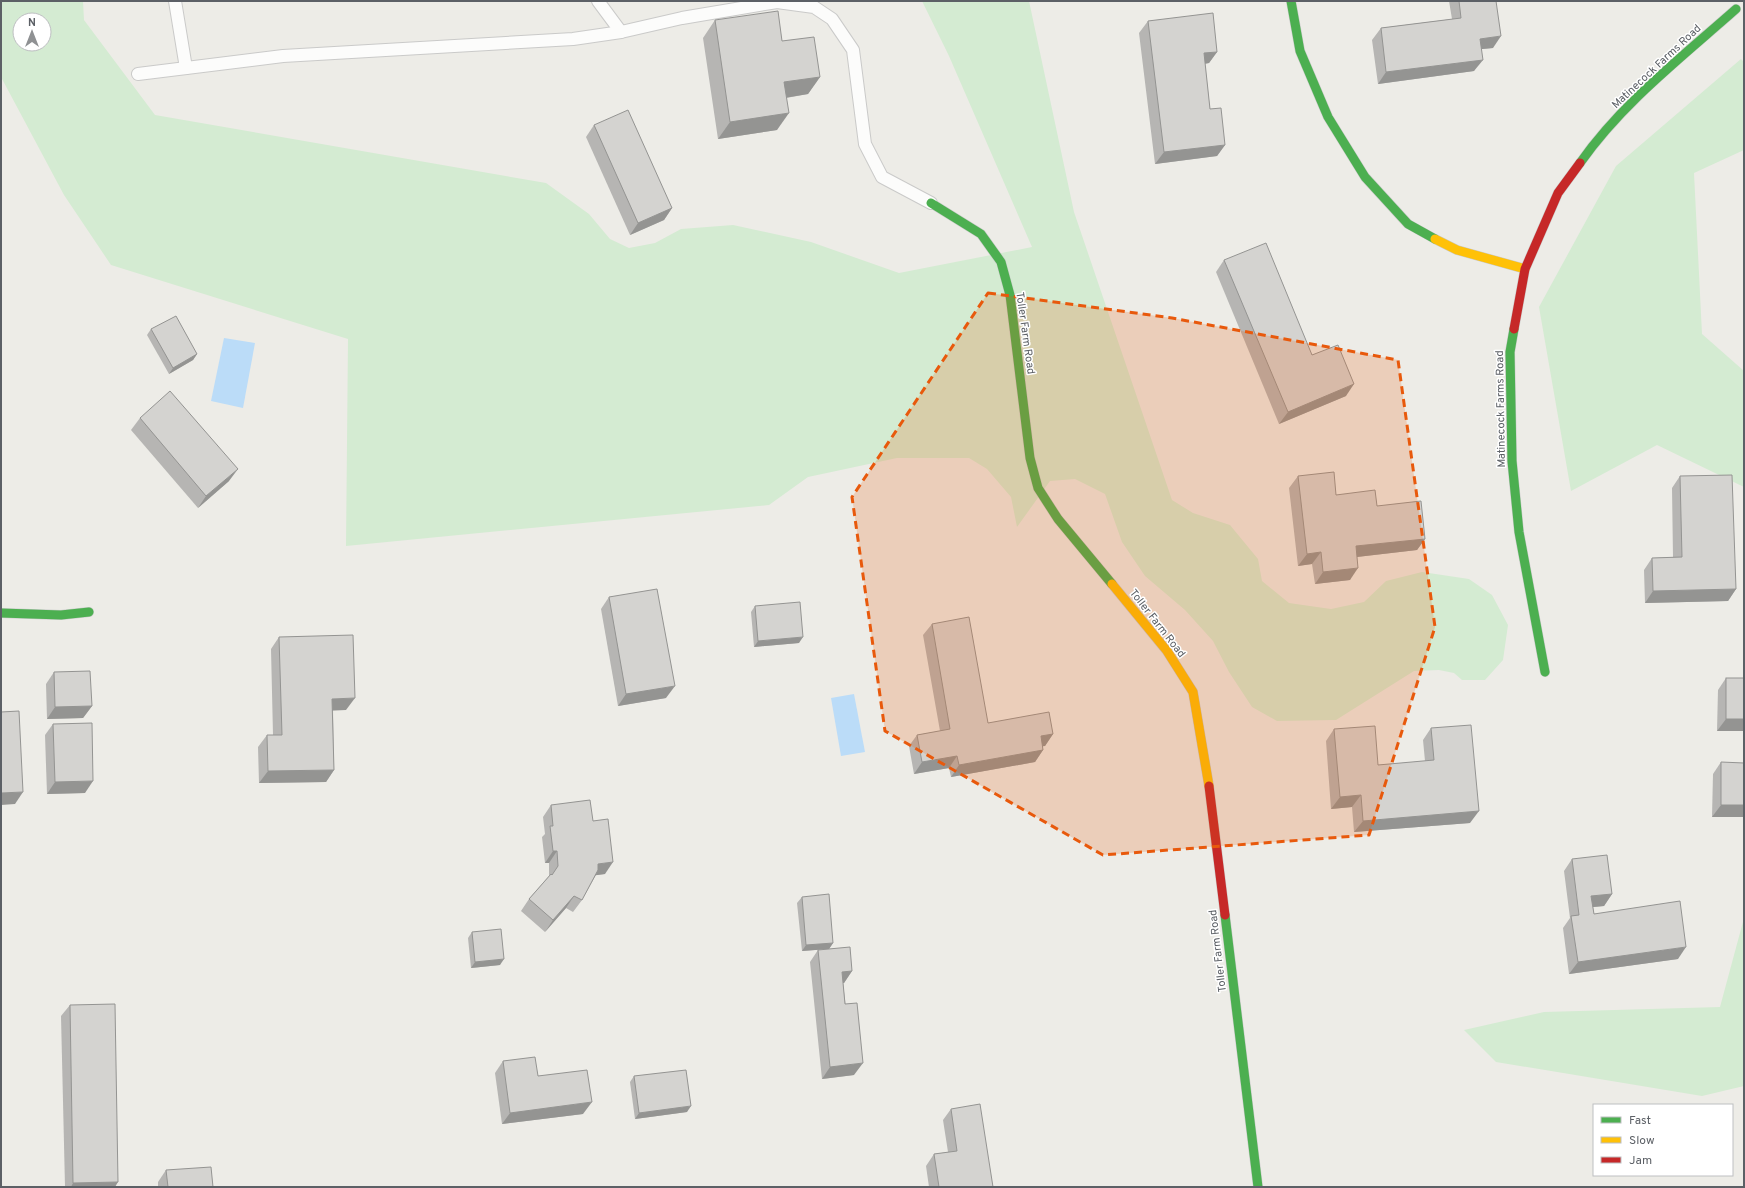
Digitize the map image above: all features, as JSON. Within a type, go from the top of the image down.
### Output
[{"type":"street","points":[[1291,1],[1300,52],[1328,117],[1365,177],[1408,224],[1457,250],[1525,269]]},
{"type":"street","name":"Matinecock Farms Road","points":[[1545,672],[1519,532],[1512,461],[1510,352],[1525,269],[1558,193],[1593,144],[1639,95],[1736,9]]},
{"type":"street","name":"Toller Farm Road","points":[[931,203],[980,234],[1001,262],[1010,295],[1030,458],[1038,488],[1058,519],[1167,651],[1193,692],[1212,804],[1258,1187]]},
{"type":"street","points":[[1,613],[61,615],[89,612]]},
{"type":"lane","points":[[175,1],[186,68]]},
{"type":"lane","points":[[598,1],[621,32]]},
{"type":"lane","points":[[138,74],[283,56],[573,39],[621,32],[682,18],[777,2],[814,7],[832,19],[853,50],[865,144],[882,177],[931,203]]},
{"type":"highlighted area","points":[[988,293],[1172,318],[1398,360],[1435,627],[1369,835],[1103,855],[885,731],[852,497]]},
{"type":"green space","points":[[1,1],[83,1],[84,20],[155,115],[546,183],[589,214],[610,239],[629,248],[655,243],[681,229],[733,225],[811,242],[899,273],[1032,247],[949,56],[922,1],[1029,1],[1074,212],[1172,500],[1193,513],[1230,525],[1258,559],[1262,581],[1289,603],[1331,609],[1364,602],[1386,581],[1422,572],[1469,579],[1492,595],[1508,625],[1503,660],[1485,680],[1462,680],[1454,673],[1439,670],[1414,671],[1336,720],[1277,721],[1252,707],[1229,672],[1213,641],[1185,610],[1145,576],[1122,542],[1105,494],[1075,479],[1050,481],[1017,527],[1011,497],[987,469],[969,458],[897,458],[808,477],[769,505],[346,546],[348,339],[111,265],[64,195],[1,77]]},
{"type":"green space","points":[[1741,59],[1744,62],[1744,150],[1694,173],[1702,334],[1744,371],[1744,487],[1657,445],[1571,491],[1539,307],[1616,166]]},
{"type":"green space","points":[[1744,918],[1744,1086],[1702,1096],[1496,1062],[1464,1030],[1544,1012],[1720,1007]]},
{"type":"water","points":[[224,338],[255,343],[243,408],[211,401]]},
{"type":"water","points":[[854,694],[865,752],[841,756],[831,698]]},
{"type":"building","points":[[1459,1],[1496,1],[1501,36],[1480,39],[1483,60],[1386,72],[1381,28],[1461,18]]},
{"type":"building","points":[[778,11],[782,41],[814,37],[820,77],[784,82],[789,113],[730,122],[715,20]]},
{"type":"building","points":[[1213,13],[1217,52],[1204,53],[1210,109],[1221,108],[1225,145],[1164,152],[1148,21]]},
{"type":"building","points":[[628,110],[672,208],[638,223],[594,125]]},
{"type":"building","points":[[1266,243],[1312,355],[1338,345],[1354,384],[1288,412],[1224,260]]},
{"type":"building","points":[[176,316],[197,354],[173,368],[151,329]]},
{"type":"building","points":[[170,391],[238,469],[206,496],[140,418]]},
{"type":"building","points":[[1334,472],[1336,495],[1375,490],[1377,506],[1421,501],[1425,539],[1356,546],[1358,568],[1323,572],[1321,552],[1307,554],[1298,476]]},
{"type":"building","points":[[1732,475],[1736,589],[1653,591],[1652,558],[1682,557],[1680,476]]},
{"type":"building","points":[[657,589],[675,686],[626,694],[609,597]]},
{"type":"building","points":[[800,602],[803,637],[758,641],[755,606]]},
{"type":"building","points":[[969,617],[988,723],[1049,712],[1053,734],[1041,736],[1043,750],[959,765],[957,756],[922,762],[917,735],[950,729],[932,624]]},
{"type":"building","points":[[353,635],[355,698],[332,699],[334,770],[268,771],[267,735],[282,735],[279,637]]},
{"type":"building","points":[[90,671],[92,706],[55,707],[54,672]]},
{"type":"building","points":[[1726,678],[1744,678],[1744,719],[1726,719]]},
{"type":"building","points":[[19,711],[23,792],[1,793],[1,712]]},
{"type":"building","points":[[92,723],[93,781],[55,782],[53,724]]},
{"type":"building","points":[[1471,725],[1479,811],[1363,821],[1361,795],[1340,797],[1334,729],[1375,726],[1378,765],[1434,760],[1431,728]]},
{"type":"building","points":[[1721,762],[1744,763],[1744,805],[1721,805]]},
{"type":"building","points":[[590,800],[593,821],[608,819],[613,862],[598,864],[598,870],[582,900],[574,896],[553,920],[529,899],[551,874],[552,875],[558,866],[557,851],[553,851],[550,826],[553,826],[551,805]]},
{"type":"building","points":[[1607,855],[1612,894],[1591,896],[1594,914],[1680,901],[1686,947],[1578,962],[1571,916],[1579,915],[1572,859]]},
{"type":"building","points":[[829,894],[833,943],[806,945],[802,897]]},
{"type":"building","points":[[501,929],[504,959],[475,962],[472,932]]},
{"type":"building","points":[[850,947],[852,971],[842,972],[845,1004],[857,1003],[863,1063],[830,1067],[818,950]]},
{"type":"building","points":[[115,1004],[118,1182],[73,1183],[70,1005]]},
{"type":"building","points":[[535,1057],[538,1076],[587,1070],[592,1102],[510,1113],[503,1061]]},
{"type":"building","points":[[686,1070],[691,1106],[639,1113],[634,1076]]},
{"type":"building","points":[[980,1104],[993,1187],[939,1187],[934,1154],[957,1151],[951,1109]]},
{"type":"building","points":[[211,1167],[213,1187],[168,1187],[166,1170]]},
{"type":"traffic: fast","points":[[1291,1],[1300,51],[1328,117],[1365,177],[1408,224],[1435,239]]},
{"type":"traffic: fast","points":[[1580,163],[1614,120],[1674,63],[1736,9]]},
{"type":"traffic: fast","points":[[931,203],[981,234],[1001,262],[1010,295],[1030,458],[1038,488],[1058,519],[1112,584]]},
{"type":"traffic: fast","points":[[1514,329],[1510,352],[1512,461],[1519,532],[1545,672]]},
{"type":"traffic: fast","points":[[1,613],[61,615],[89,612]]},
{"type":"traffic: fast","points":[[1225,915],[1258,1187]]},
{"type":"traffic: slow","points":[[1435,239],[1457,250],[1525,269]]},
{"type":"traffic: slow","points":[[1112,584],[1167,651],[1193,692],[1209,786]]},
{"type":"traffic: jam","points":[[1514,329],[1525,269],[1558,193],[1580,163]]},
{"type":"traffic: jam","points":[[1209,786],[1225,915]]}]
